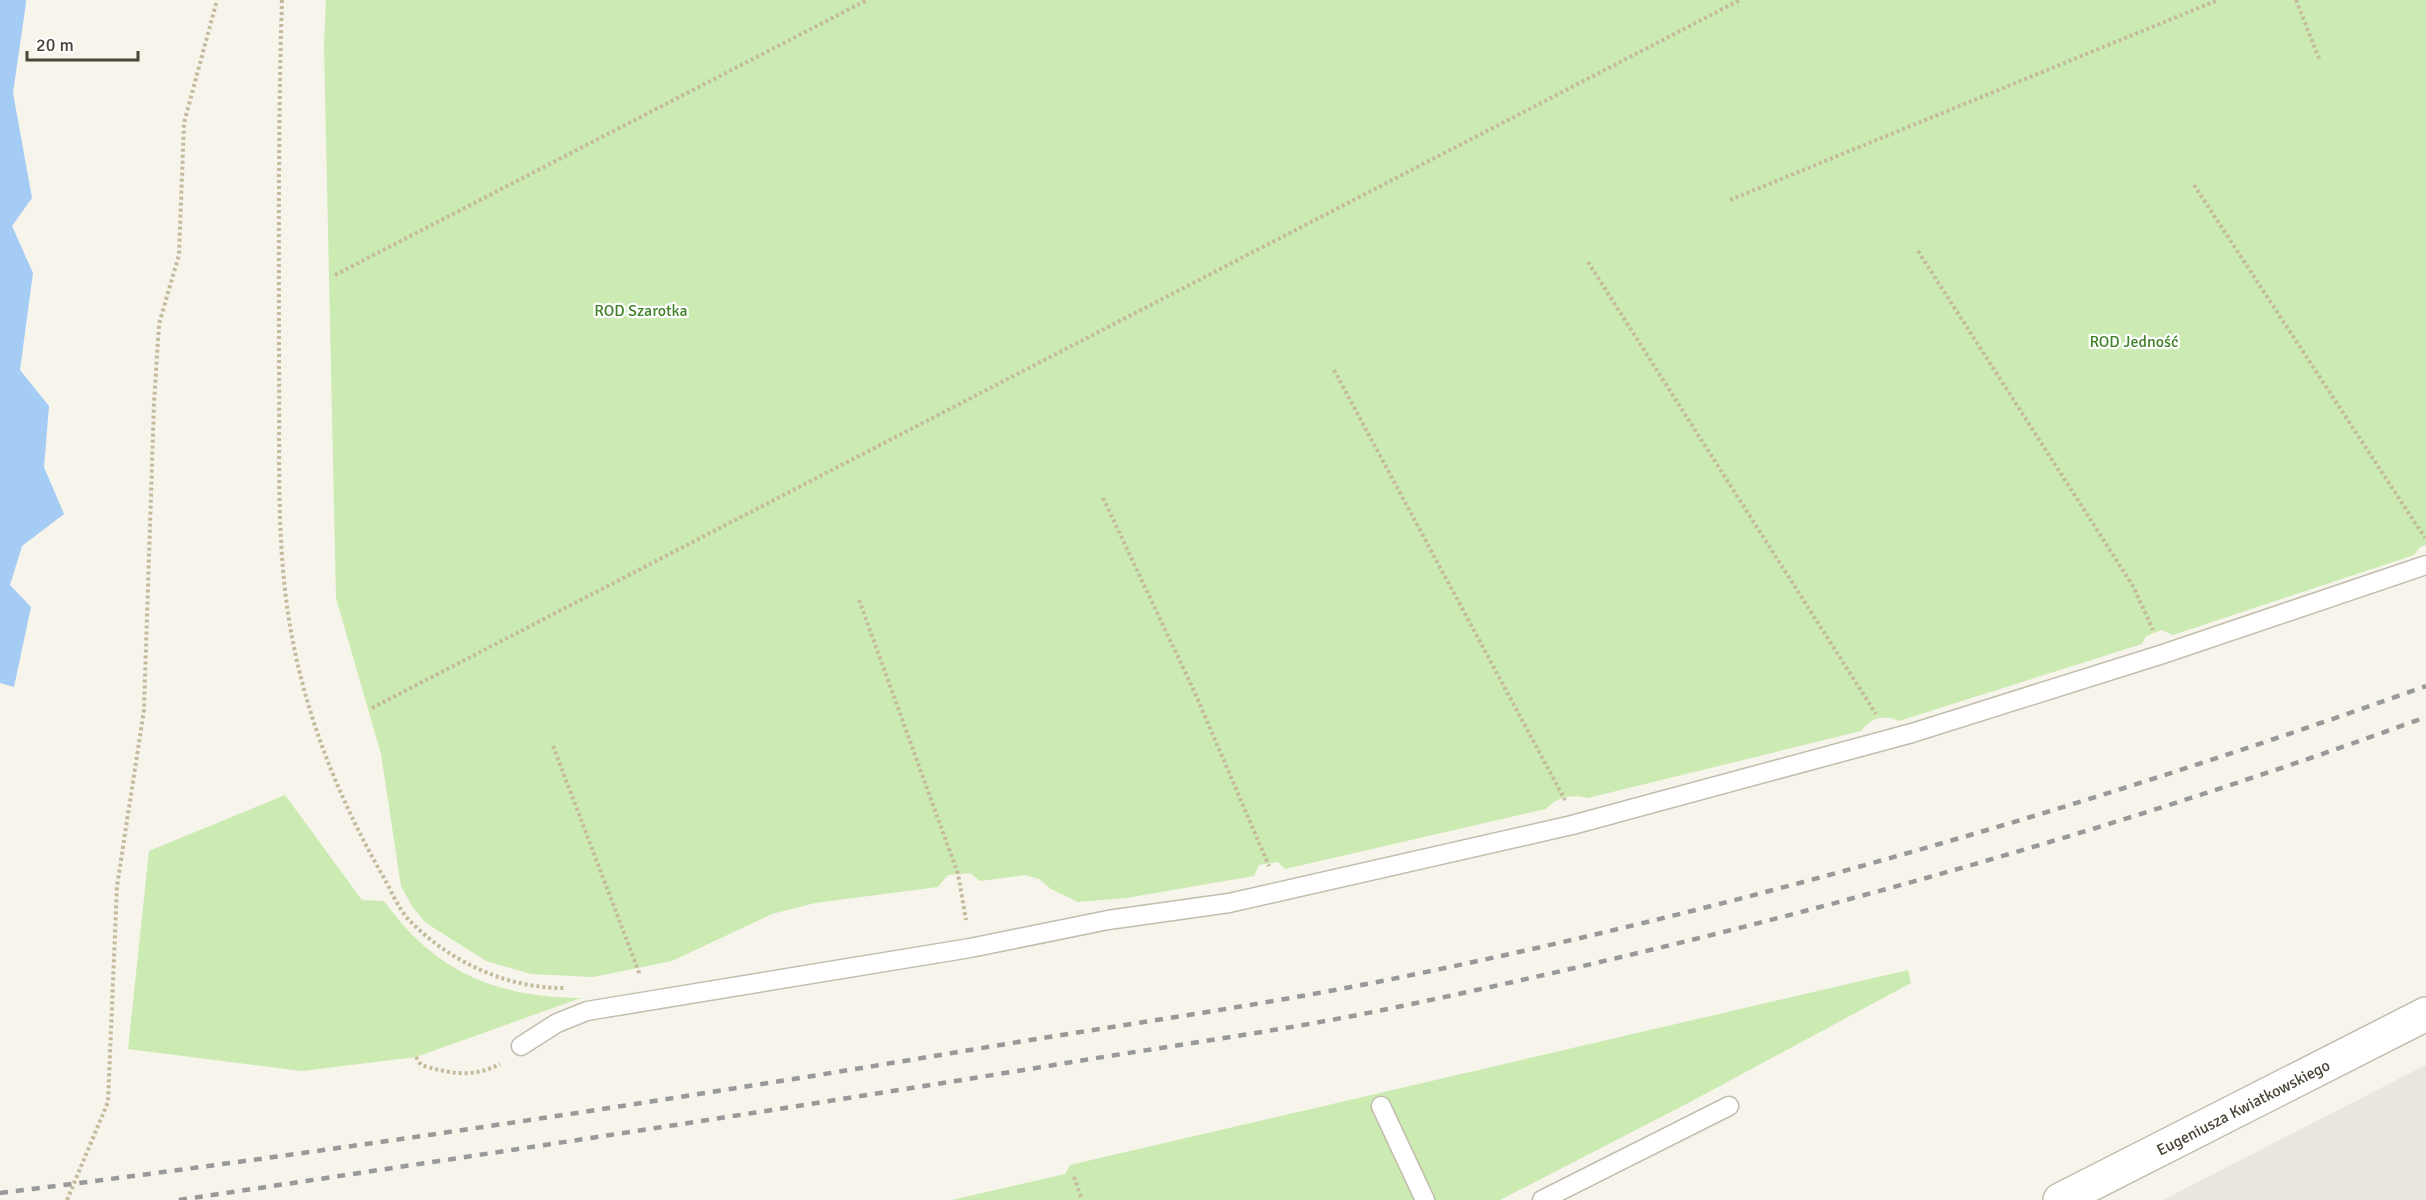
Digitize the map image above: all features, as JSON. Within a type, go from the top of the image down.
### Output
[{"type":"street","name":"Eugeniusza Kwiatkowskiego","points":[[2060,1200],[2426,1014]]},
{"type":"lane","points":[[521,1046],[557,1023],[587,1011],[970,948],[1108,920],[1229,903],[1572,825],[1885,740],[2163,654],[2426,566]]},
{"type":"lane","points":[[1381,1106],[1425,1200]]},
{"type":"lane","points":[[1542,1200],[1729,1106]]},
{"type":"path","points":[[67,1200],[108,1102],[117,886],[144,710],[154,403],[159,324],[179,255],[184,123],[217,0]]},
{"type":"path","points":[[282,0],[280,488],[284,571],[293,642],[318,735],[357,831],[407,918],[431,941],[460,960],[492,974],[530,986],[569,988]]},
{"type":"path","points":[[335,275],[867,0]]},
{"type":"path","points":[[372,708],[1740,0]]},
{"type":"path","points":[[1730,200],[2218,0]]},
{"type":"path","points":[[2296,0],[2320,61]]},
{"type":"path","points":[[2194,185],[2426,540]]},
{"type":"path","points":[[1918,251],[2133,586],[2163,654]]},
{"type":"path","points":[[1588,262],[1879,718],[1885,740]]},
{"type":"path","points":[[1334,370],[1564,797],[1572,825]]},
{"type":"path","points":[[1103,498],[1195,693],[1269,863],[1276,893]]},
{"type":"path","points":[[859,600],[958,874],[970,948]]},
{"type":"path","points":[[553,746],[642,981]]},
{"type":"path","points":[[416,1057],[421,1065],[460,1075],[484,1072],[504,1062],[521,1046]]},
{"type":"path","points":[[1074,1176],[1082,1200]]},
{"type":"shaded area","points":[[2426,1065],[2426,1200],[2163,1200]]},
{"type":"green space","points":[[326,0],[2426,0],[2426,545],[2420,547],[2414,555],[2173,635],[2162,630],[2146,636],[2142,644],[1899,721],[1888,718],[1873,720],[1861,731],[1588,798],[1565,797],[1555,801],[1546,809],[1285,869],[1278,862],[1259,865],[1254,876],[1126,898],[1078,902],[1051,889],[1039,879],[1025,875],[980,881],[970,873],[948,875],[938,887],[815,903],[772,914],[672,961],[593,977],[531,974],[486,961],[426,923],[412,906],[401,886],[381,754],[336,598],[324,45]]},
{"type":"green space","points":[[285,795],[362,900],[384,901],[424,946],[446,963],[494,986],[550,996],[581,998],[416,1057],[302,1071],[128,1049],[149,851]]},
{"type":"green space","points":[[1908,970],[1911,983],[1692,1101],[1500,1200],[952,1200],[1065,1174],[1070,1165]]},
{"type":"water","points":[[0,0],[26,0],[13,93],[32,198],[12,226],[33,273],[20,370],[49,406],[44,467],[64,514],[22,546],[10,585],[31,607],[14,687],[0,683]]},
{"type":"railway","points":[[0,1193],[247,1161],[618,1107],[1234,1008],[1382,981],[1647,922],[1909,853],[2169,774],[2426,686]]},
{"type":"railway","points":[[179,1200],[840,1099],[1274,1030],[1402,1006],[1662,947],[1919,880],[2174,803],[2426,717]]},
{"type":"park label","name":"ROD Szarotka","points":[[641,310]]},
{"type":"park label","name":"ROD Jedność","points":[[2134,341]]}]
